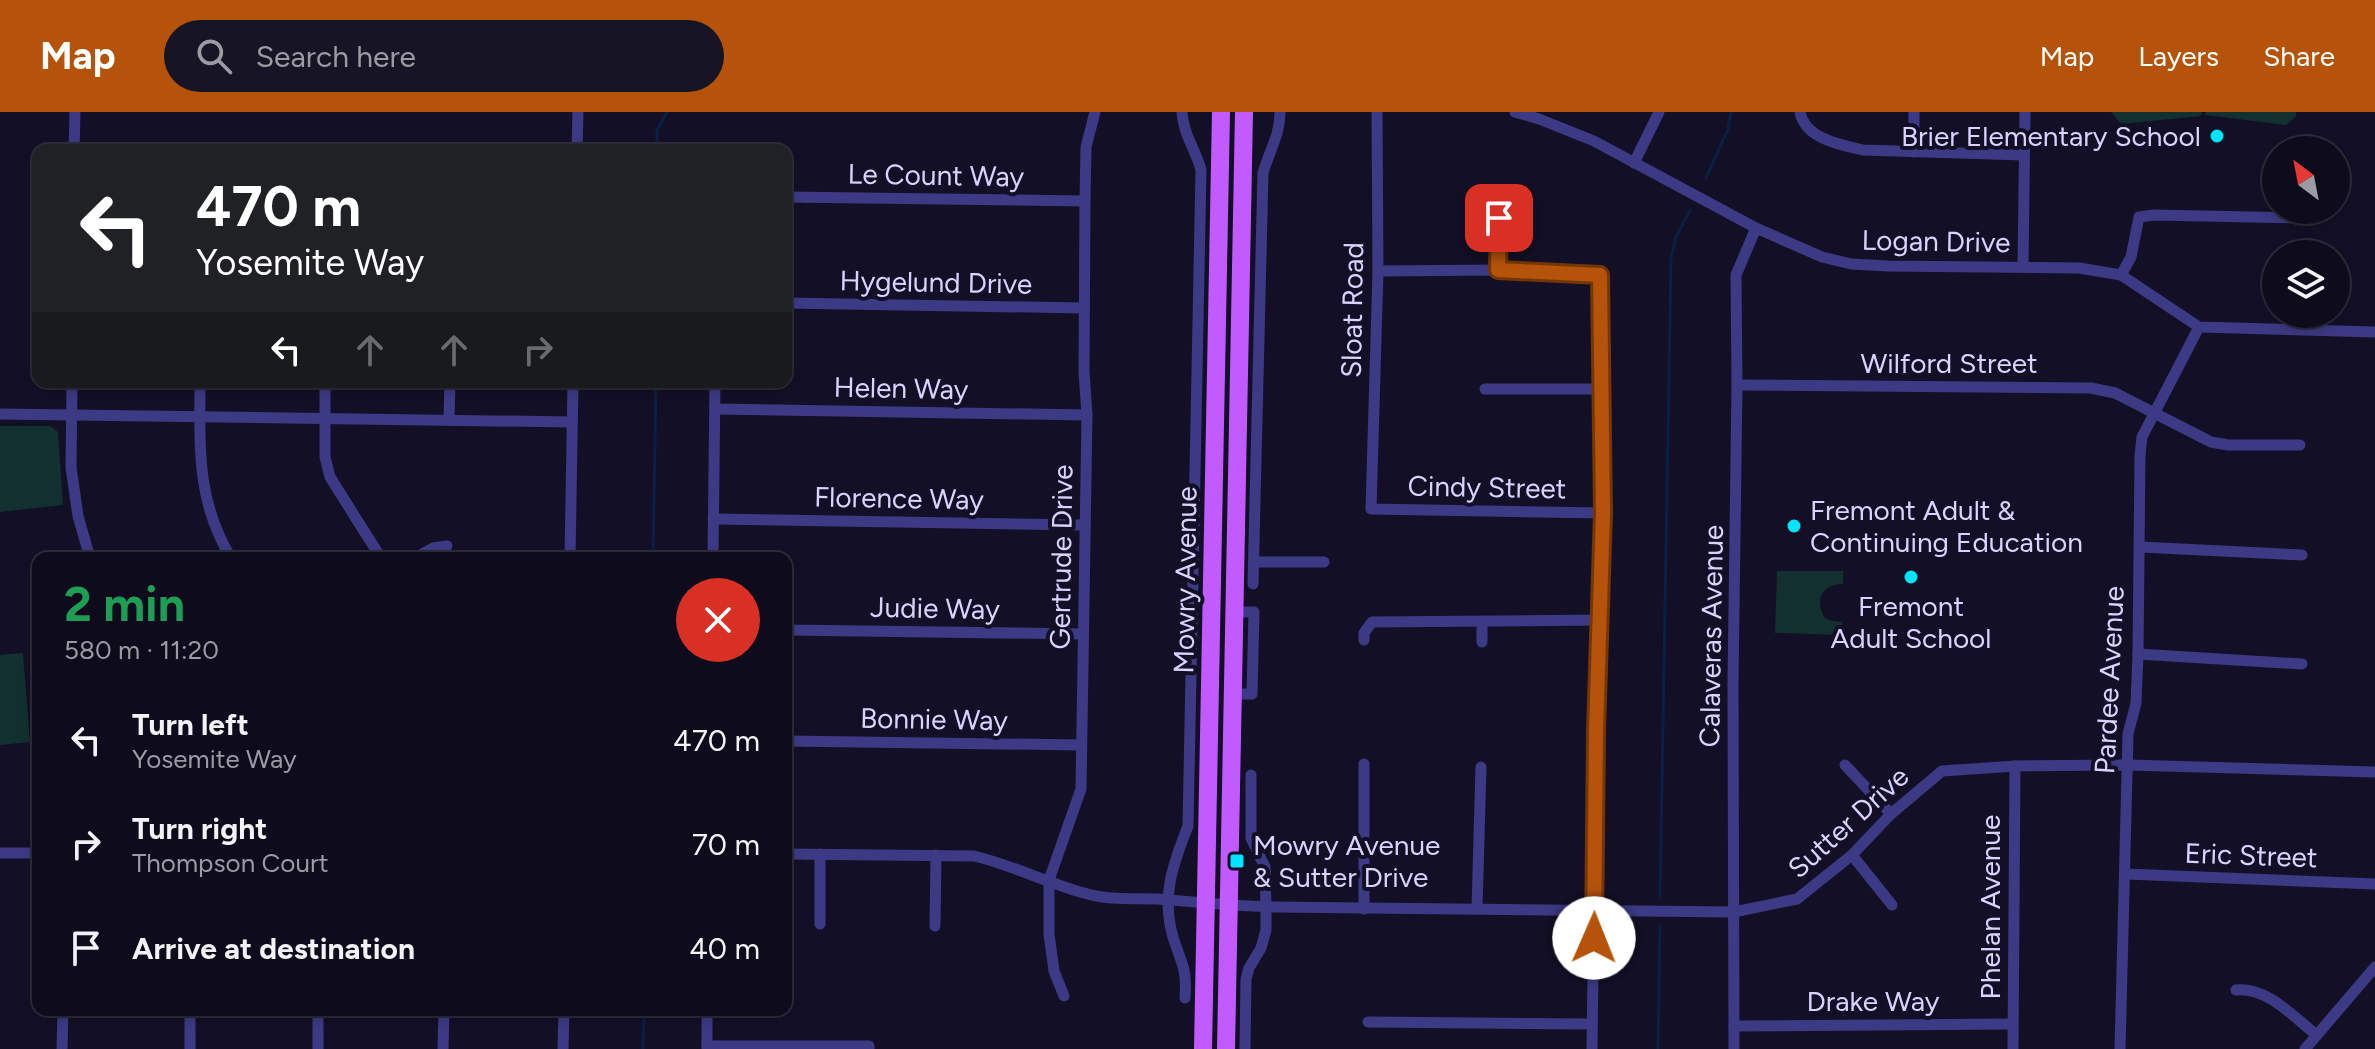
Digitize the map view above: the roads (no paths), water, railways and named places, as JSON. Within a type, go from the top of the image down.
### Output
[{"type":"main road","name":"Mowry Avenue","points":[[1203,1049],[1221,112]]},
{"type":"main road","name":"Mowry Avenue","points":[[1226,1049],[1244,112]]},
{"type":"street","points":[[74,144],[75,112]]},
{"type":"street","points":[[577,144],[578,112]]},
{"type":"street","name":"Gertrude Drive","points":[[1064,996],[1054,971],[1049,934],[1049,880],[1081,789],[1087,415],[1084,372],[1086,147],[1095,112]]},
{"type":"street","name":"Mowry Avenue","points":[[1182,112],[1184,129],[1201,170],[1188,826],[1174,859],[1168,900],[1173,935],[1186,973],[1185,998]]},
{"type":"street","points":[[1253,584],[1263,173],[1279,137],[1280,112]]},
{"type":"street","name":"Sloat Road","points":[[1371,509],[1378,271],[1377,112]]},
{"type":"street","name":"Logan Drive","points":[[1515,112],[1576,133],[1756,228],[1822,257],[1851,264],[2079,268],[2121,275],[2199,327]]},
{"type":"street","points":[[1634,163],[1659,112]]},
{"type":"street","points":[[1800,112],[1801,119],[1810,130],[1837,145],[1863,150],[2024,155]]},
{"type":"street","points":[[1914,112],[1914,152]]},
{"type":"street","points":[[2023,267],[2025,112]]},
{"type":"street","name":"Le Count Way","points":[[792,197],[1085,201]]},
{"type":"street","points":[[2121,275],[2131,257],[2139,217],[2262,217]]},
{"type":"street","points":[[1498,270],[1499,218]]},
{"type":"street","name":"Calaveras Avenue","points":[[1734,1049],[1736,275],[1756,228]]},
{"type":"street","points":[[1378,271],[1498,270],[1600,275],[1603,513],[1596,731],[1592,1049]]},
{"type":"street","name":"Hygelund Drive","points":[[792,303],[1084,308]]},
{"type":"street","points":[[2199,327],[2375,332]]},
{"type":"street","name":"Pardee Avenue","points":[[2120,1049],[2128,734],[2136,703],[2138,654],[2140,455],[2142,437],[2199,327]]},
{"type":"street","name":"Wilford Street","points":[[1737,385],[2091,388],[2115,393],[2211,442],[2228,445],[2300,445]]},
{"type":"street","points":[[72,388],[71,467],[78,516],[88,552]]},
{"type":"street","points":[[200,388],[199,461],[206,502],[217,535],[227,552]]},
{"type":"street","points":[[325,388],[325,457],[330,477],[377,552]]},
{"type":"street","points":[[449,418],[450,388]]},
{"type":"street","points":[[570,552],[573,388]]},
{"type":"street","points":[[713,552],[715,388]]},
{"type":"street","points":[[1485,389],[1602,389]]},
{"type":"street","name":"Helen Way","points":[[715,409],[1087,415]]},
{"type":"street","points":[[0,414],[572,422]]},
{"type":"street","name":"Cindy Street","points":[[1371,509],[1603,513]]},
{"type":"street","name":"Florence Way","points":[[713,519],[1084,525]]},
{"type":"street","points":[[426,552],[447,546]]},
{"type":"street","points":[[2140,547],[2302,555]]},
{"type":"street","points":[[1254,562],[1324,562]]},
{"type":"street","points":[[1364,640],[1364,633],[1372,622],[1601,620]]},
{"type":"street","points":[[1482,621],[1482,642]]},
{"type":"street","name":"Judie Way","points":[[792,630],[1083,634]]},
{"type":"street","points":[[2138,654],[2302,664]]},
{"type":"street","name":"Bonnie Way","points":[[792,741],[1081,745]]},
{"type":"street","points":[[1364,764],[1364,909]]},
{"type":"street","points":[[1845,765],[1891,814]]},
{"type":"street","name":"Sutter Drive","points":[[792,854],[974,856],[1083,893],[1110,899],[1266,907],[1734,912],[1797,899],[1852,855],[1891,814],[1942,771],[2015,766],[2128,765],[2375,772]]},
{"type":"street","name":"Phelan Avenue","points":[[2013,1049],[2015,766]]},
{"type":"street","points":[[1477,908],[1481,767]]},
{"type":"street","points":[[1245,1049],[1246,979],[1263,939],[1266,907],[1265,867],[1251,838],[1251,775]]},
{"type":"street","points":[[0,853],[32,853]]},
{"type":"street","points":[[820,854],[820,924]]},
{"type":"street","points":[[935,926],[936,855]]},
{"type":"street","points":[[1852,855],[1892,905]]},
{"type":"street","name":"Eric Street","points":[[2126,874],[2375,884]]},
{"type":"street","points":[[2305,1049],[2375,967]]},
{"type":"street","points":[[2236,990],[2249,989],[2267,996],[2317,1035]]},
{"type":"street","points":[[62,1049],[63,1016]]},
{"type":"street","points":[[190,1016],[190,1049]]},
{"type":"street","points":[[318,1016],[318,1049]]},
{"type":"street","points":[[443,1049],[444,1016]]},
{"type":"street","points":[[563,1049],[564,1016]]},
{"type":"street","points":[[707,1016],[707,1048],[869,1048]]},
{"type":"street","points":[[1368,1022],[1592,1024]]},
{"type":"street","name":"Drake Way","points":[[1734,1026],[2013,1024]]},
{"type":"waterway","points":[[657,144],[657,130],[667,112]]},
{"type":"waterway","points":[[1706,178],[1728,129],[1731,112]]},
{"type":"waterway","points":[[1660,896],[1671,259],[1676,237],[1690,210]]},
{"type":"waterway","points":[[653,552],[656,388]]},
{"type":"waterway","points":[[1658,1049],[1660,926]]},
{"type":"waterway","points":[[643,1049],[644,1016]]},
{"type":"place","name":"Brier Elementary School","points":[[2217,136]]},
{"type":"place","name":"Fremont Adult & Continuing Education","points":[[1794,526]]},
{"type":"place","name":"Fremont Adult School","points":[[1911,577]]},
{"type":"place","name":"Mowry Avenue & Sutter Drive","points":[[1237,861]]}]
